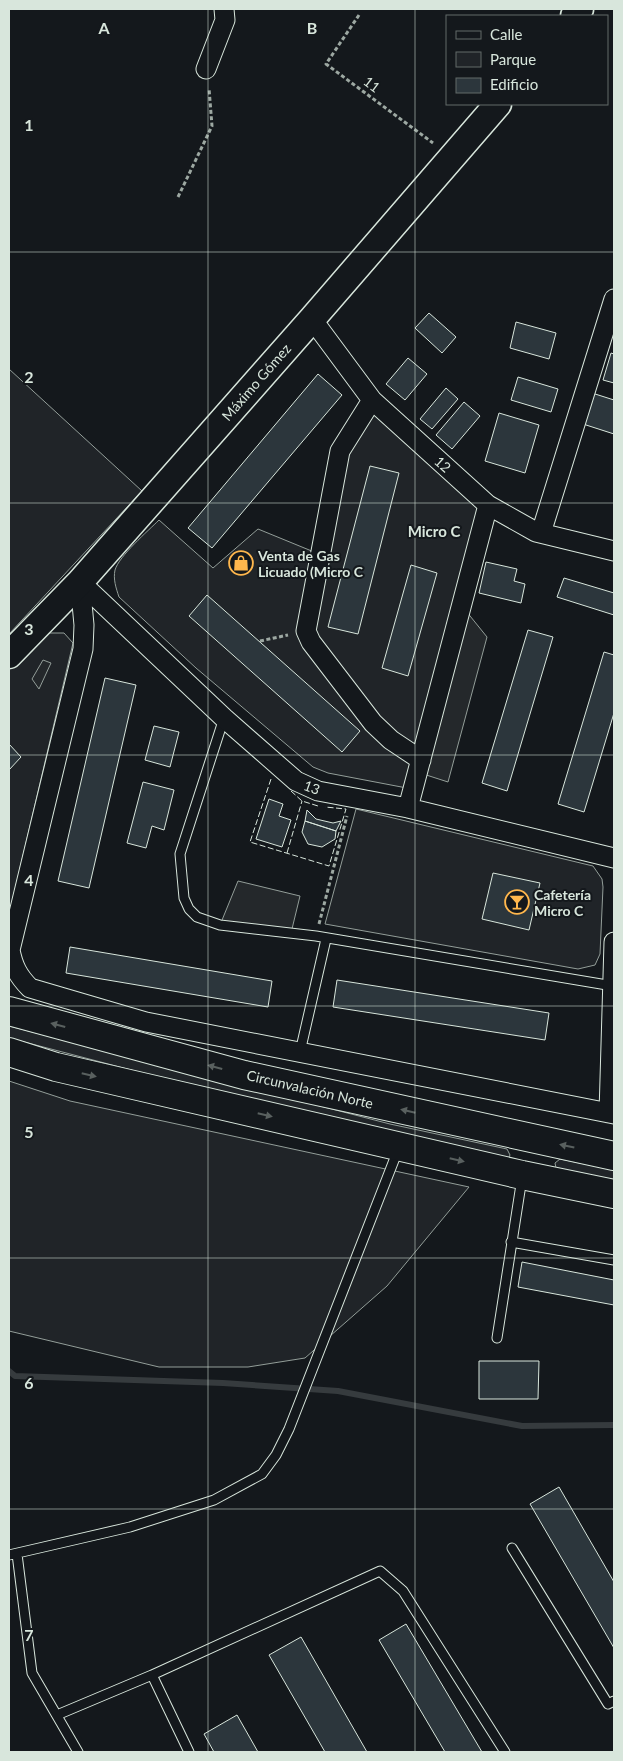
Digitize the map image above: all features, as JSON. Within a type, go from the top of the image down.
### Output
[{"type":"highway","name":"Circunvalación Norte","points":[[9,1011],[244,1075],[614,1156]]},
{"type":"highway","points":[[9,1052],[56,1067],[522,1175],[614,1194]]},
{"type":"highway","points":[[522,1175],[529,1138]]},
{"type":"main road","name":"Máximo Gómez","points":[[9,655],[80,582],[312,319],[497,105]]},
{"type":"street","points":[[206,69],[224,20],[224,9]]},
{"type":"street","points":[[541,534],[614,299]]},
{"type":"street","name":"12","points":[[312,319],[372,400],[488,505],[541,534],[614,551]]},
{"type":"street","points":[[372,400],[340,451],[306,631],[311,642],[373,723],[391,740],[421,760]]},
{"type":"street","points":[[408,808],[488,505]]},
{"type":"street","points":[[80,582],[84,625],[83,649],[10,950],[13,965],[20,977],[30,988],[38,992],[146,1022],[611,1114],[614,942]]},
{"type":"street","name":"13","points":[[80,582],[224,718],[296,781],[318,791],[408,808],[614,858]]},
{"type":"lane","points":[[224,718],[180,854],[184,898],[189,909],[197,917],[220,925],[316,936],[613,986]]},
{"type":"lane","points":[[300,1052],[326,939]]},
{"type":"lane","points":[[78,1752],[32,1673],[13,1555],[130,1527],[214,1500],[243,1486],[262,1474],[276,1455],[300,1402],[399,1146]]},
{"type":"lane","points":[[497,1338],[522,1175]]},
{"type":"lane","points":[[511,1242],[614,1260]]},
{"type":"lane","points":[[512,1548],[608,1704],[614,1701]]},
{"type":"lane","points":[[56,1715],[152,1675],[380,1571],[402,1590],[505,1752]]},
{"type":"lane","points":[[152,1675],[189,1752]]},
{"type":"path","name":"11","points":[[359,15],[326,64],[452,157]]},
{"type":"path","points":[[178,197],[212,126],[206,69]]},
{"type":"path","points":[[260,641],[306,631]]},
{"type":"path","points":[[316,936],[352,797]]},
{"type":"green space","points":[[9,369],[142,491],[9,634]]},
{"type":"green space","points":[[372,400],[488,505],[412,789],[328,773],[313,767],[196,668],[119,597],[114,573],[122,558],[159,520],[213,568],[258,529],[319,554],[340,451]]},
{"type":"green space","points":[[42,633],[64,633],[73,643],[9,915],[9,668]]},
{"type":"green space","points":[[356,809],[593,866],[602,879],[603,887],[600,954],[595,965],[578,969],[325,924]]},
{"type":"green space","points":[[9,1026],[390,1124],[507,1149],[510,1155],[508,1159],[284,1110],[9,1038]]},
{"type":"green space","points":[[9,1081],[70,1101],[469,1187],[387,1286],[305,1358],[248,1367],[159,1367],[9,1331]]},
{"type":"green space","points":[[560,1159],[614,1170],[614,1180],[556,1168],[555,1163]]},
{"type":"shaded area","points":[[462,606],[487,637],[448,782],[417,772]]},
{"type":"shaded area","points":[[43,660],[51,663],[39,689],[32,679]]},
{"type":"shaded area","points":[[238,881],[300,896],[291,933],[220,925]]},
{"type":"building","points":[[429,313],[456,337],[442,353],[415,328]]},
{"type":"building","points":[[516,322],[556,333],[549,359],[510,348]]},
{"type":"building","points":[[611,353],[614,354],[614,383],[603,380]]},
{"type":"building","points":[[408,358],[427,374],[405,400],[386,384]]},
{"type":"building","points":[[318,374],[342,395],[212,548],[188,528]]},
{"type":"building","points":[[518,377],[558,389],[551,412],[511,400]]},
{"type":"building","points":[[446,388],[458,399],[432,429],[420,419]]},
{"type":"building","points":[[592,393],[614,400],[614,434],[583,424]]},
{"type":"building","points":[[464,402],[480,416],[452,449],[436,435]]},
{"type":"building","points":[[499,413],[539,425],[525,473],[485,461]]},
{"type":"building","points":[[370,466],[399,473],[358,634],[328,627]]},
{"type":"building","points":[[486,562],[517,569],[514,581],[525,584],[521,603],[479,593]]},
{"type":"building","points":[[411,565],[437,573],[408,676],[382,668]]},
{"type":"building","points":[[564,578],[614,593],[614,615],[557,597]]},
{"type":"building","points":[[207,595],[360,731],[342,752],[189,616]]},
{"type":"building","points":[[528,630],[553,637],[507,791],[482,783]]},
{"type":"building","points":[[604,652],[614,655],[614,713],[584,812],[558,804]]},
{"type":"building","points":[[105,678],[136,685],[89,888],[58,881]]},
{"type":"building","points":[[154,726],[179,732],[170,767],[145,760]]},
{"type":"building","points":[[9,744],[21,757],[9,770]]},
{"type":"building","points":[[143,782],[174,790],[164,830],[152,826],[146,848],[127,843]]},
{"type":"building","points":[[269,799],[283,804],[279,816],[291,820],[282,847],[256,839]]},
{"type":"building","points":[[307,810],[316,819],[333,823],[341,821],[336,831],[305,821]]},
{"type":"building","points":[[305,821],[336,831],[335,839],[322,847],[308,844],[302,832]]},
{"type":"building","points":[[493,873],[540,883],[529,930],[482,919]]},
{"type":"building","points":[[70,947],[272,981],[268,1007],[66,973]]},
{"type":"building","points":[[337,980],[549,1013],[545,1040],[333,1007]]},
{"type":"building","points":[[522,1262],[614,1280],[614,1305],[518,1287]]},
{"type":"building","points":[[479,1361],[539,1361],[538,1399],[479,1399]]},
{"type":"building","points":[[559,1487],[614,1582],[614,1648],[530,1504]]},
{"type":"building","points":[[406,1624],[482,1752],[445,1752],[379,1640]]},
{"type":"building","points":[[301,1637],[367,1752],[325,1752],[269,1655]]},
{"type":"building","points":[[237,1715],[258,1752],[214,1752],[204,1734]]},
{"type":"waterway","points":[[9,1371],[15,1376],[223,1383],[338,1391],[522,1426],[614,1425]]},
{"type":"fence","points":[[271,779],[250,842],[329,866],[346,809],[325,807]]},
{"type":"fence","points":[[291,791],[302,801],[318,806]]},
{"type":"fence","points":[[287,853],[302,801]]},
{"type":"place","name":"Venta de Gas Licuado (Micro C","points":[[241,563]]},
{"type":"place","name":"Cafetería Micro C","points":[[517,902]]},
{"type":"district","name":"Micro C","points":[[434,531]]}]
